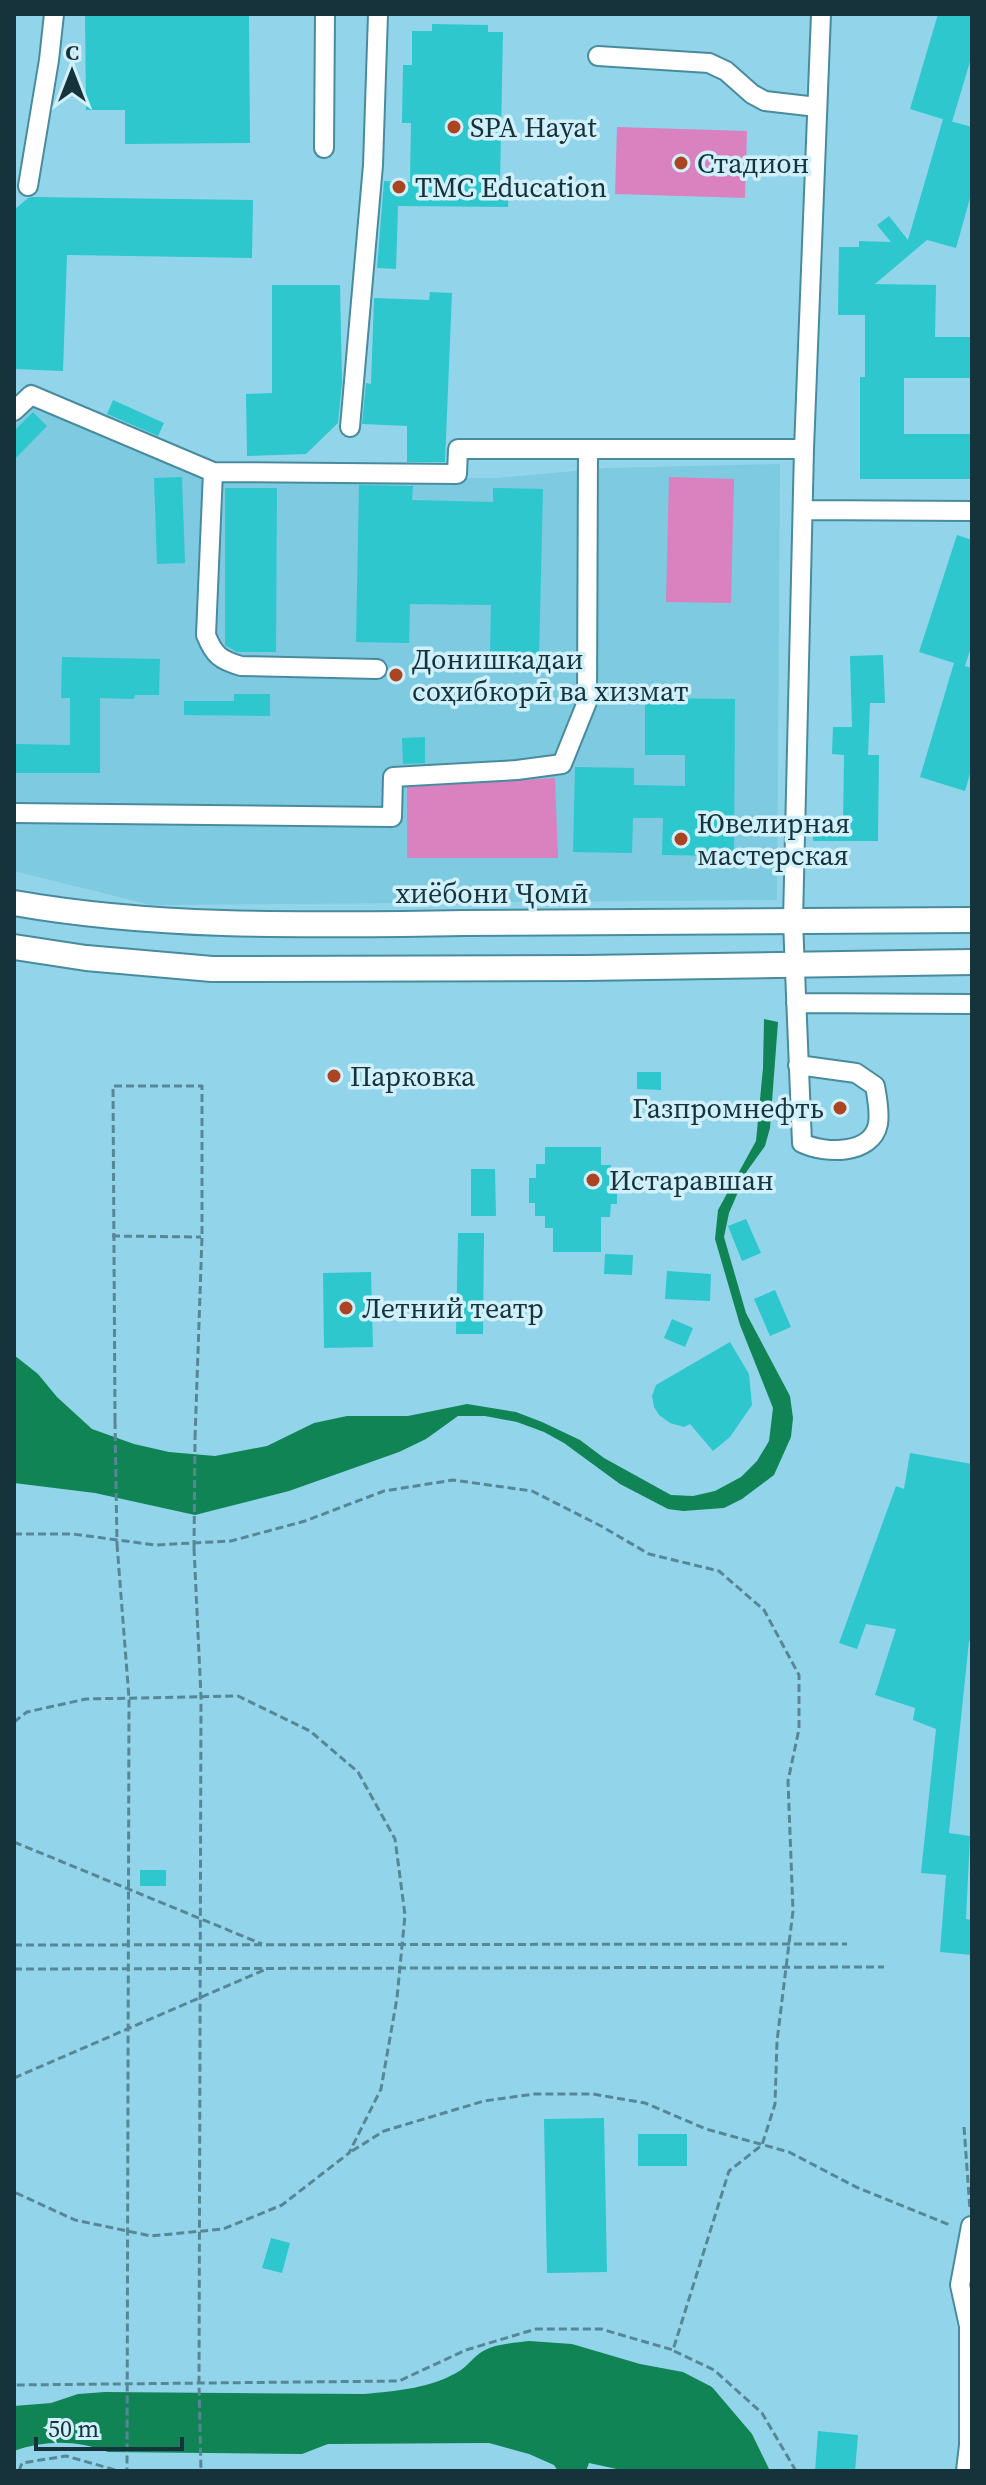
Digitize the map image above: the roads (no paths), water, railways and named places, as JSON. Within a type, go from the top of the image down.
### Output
[{"type":"main road","name":"хиёбони Ҷомӣ","points":[[14,903],[64,912],[176,922],[972,920]]},
{"type":"main road","points":[[14,947],[86,958],[212,969],[972,962]]},
{"type":"street","points":[[28,186],[54,14]]},
{"type":"street","points":[[324,148],[325,14]]},
{"type":"street","points":[[350,427],[373,165],[378,14]]},
{"type":"street","points":[[798,1065],[856,1073],[875,1086],[878,1126],[870,1140],[853,1149],[837,1150],[813,1149],[802,1143],[798,1065],[793,921],[804,449],[821,14]]},
{"type":"street","points":[[598,56],[709,63],[726,71],[765,101],[817,107]]},
{"type":"street","points":[[14,411],[31,395],[213,472],[457,474],[458,449],[804,449]]},
{"type":"street","points":[[14,813],[392,817],[393,777],[517,770],[562,764],[587,702],[588,449]]},
{"type":"street","points":[[213,472],[206,635],[212,652],[221,661],[241,666],[377,669]]},
{"type":"street","points":[[803,510],[972,511]]},
{"type":"street","points":[[796,1003],[972,1004]]},
{"type":"street","points":[[966,2471],[969,2445],[969,2326],[960,2285],[971,2226]]},
{"type":"place","name":"SPA Hayat","points":[[454,127]]},
{"type":"place","name":"Стадион","points":[[681,163]]},
{"type":"place","name":"TMC Education","points":[[399,187]]},
{"type":"place","name":"Донишкадаи соҳибкорӣ ва хизмат","points":[[396,675]]},
{"type":"place","name":"Ювелирная мастерская","points":[[681,839]]},
{"type":"place","name":"Парковка","points":[[334,1076]]},
{"type":"place","name":"Газпромнефть","points":[[840,1108]]},
{"type":"place","name":"Истаравшан","points":[[593,1180]]},
{"type":"place","name":"Летний театр","points":[[346,1308]]}]
